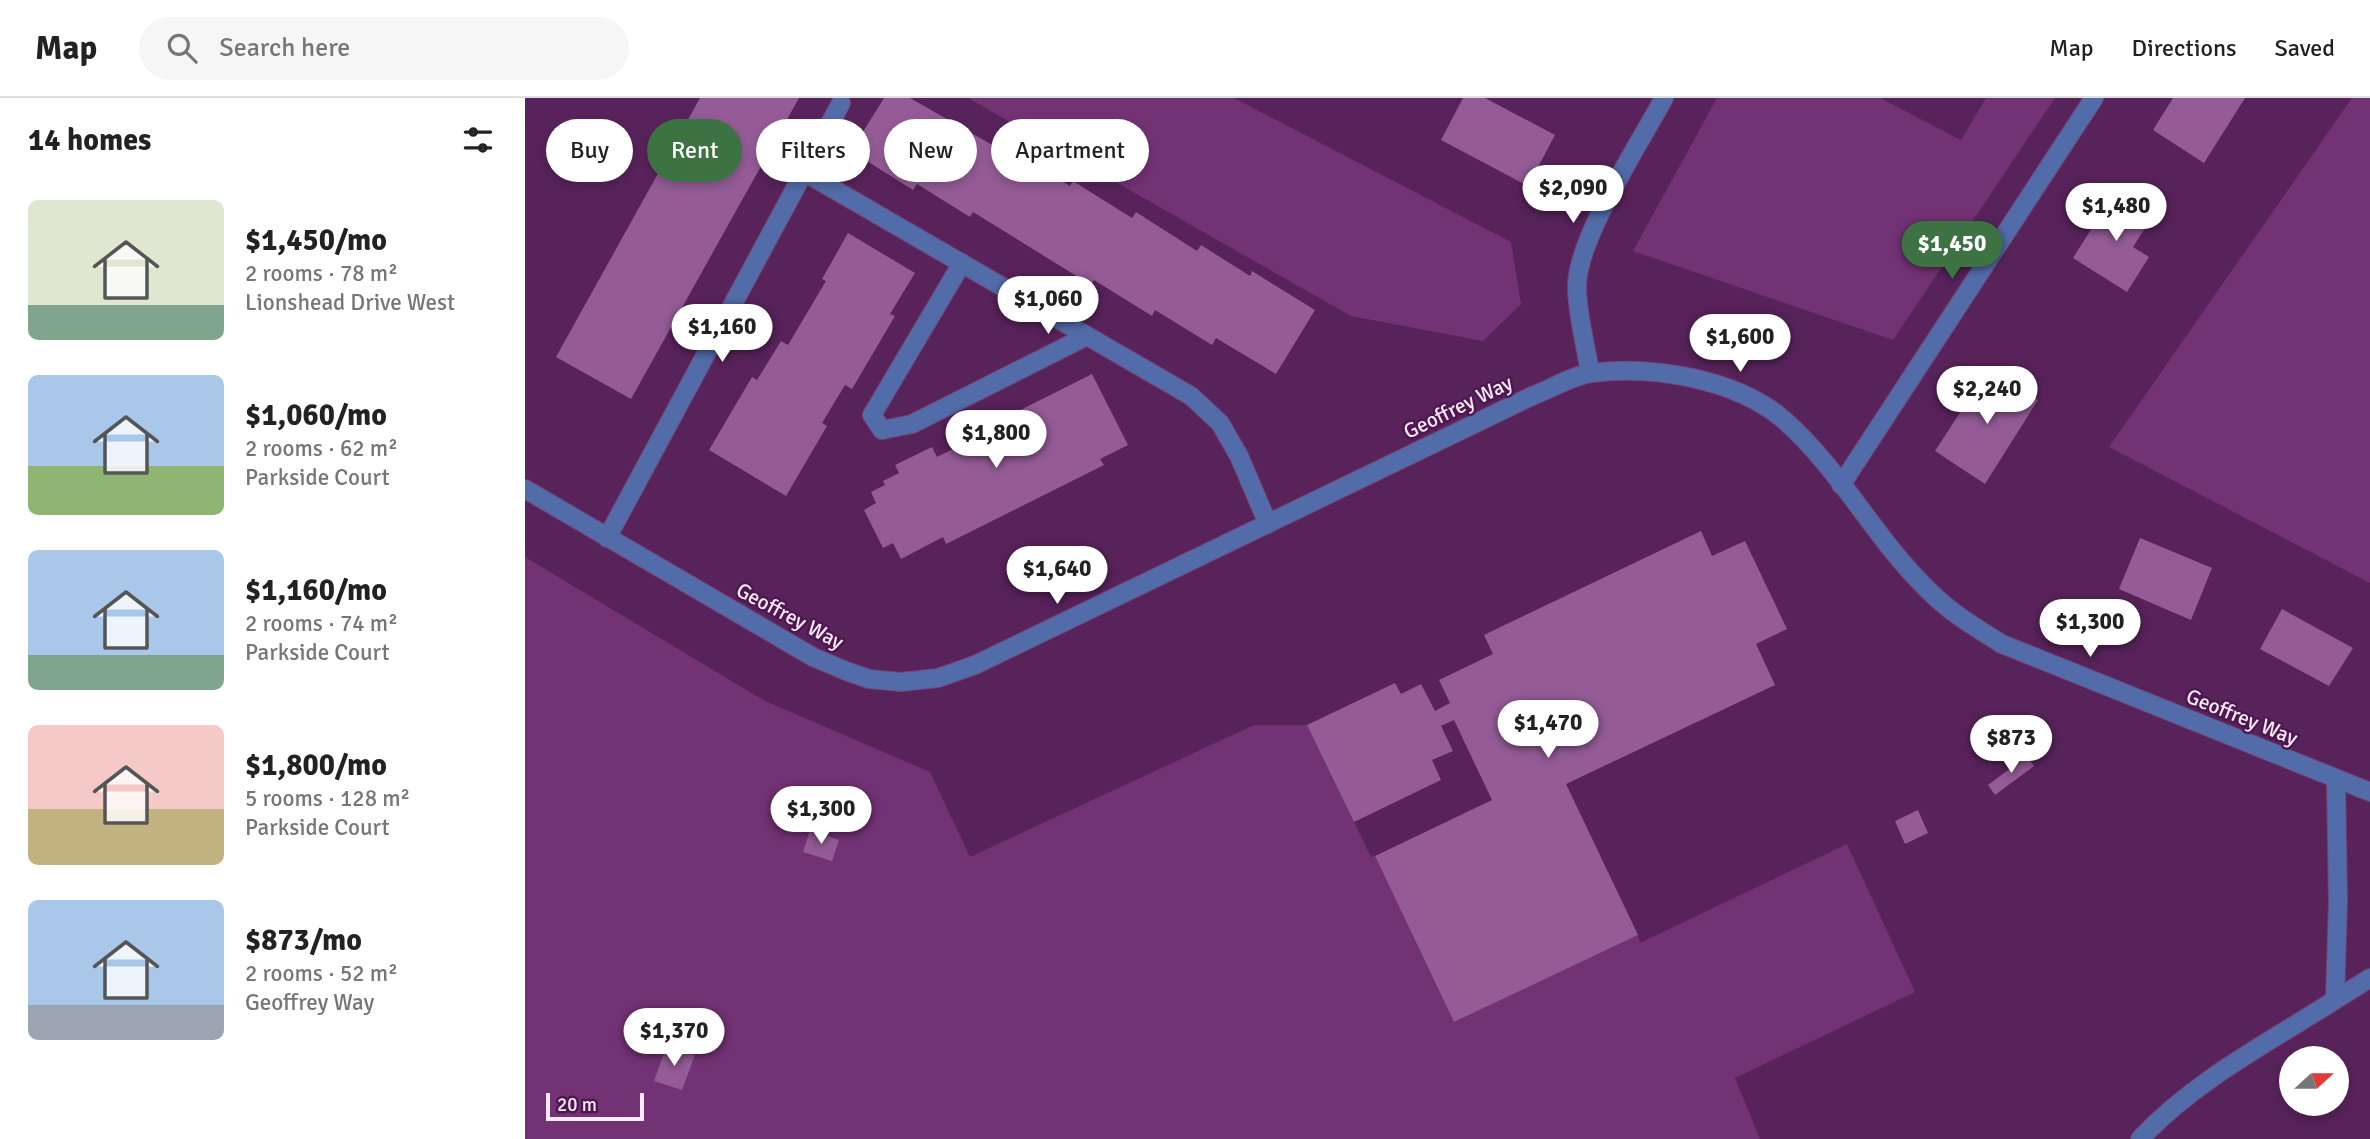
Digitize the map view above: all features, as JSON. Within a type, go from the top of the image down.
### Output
[{"type":"street","points":[[1590,373],[1577,288],[1580,260],[1591,232],[1664,98]]},
{"type":"street","points":[[1841,485],[2094,98]]},
{"type":"street","points":[[832,119],[841,103]]},
{"type":"street","points":[[607,538],[799,182]]},
{"type":"street","points":[[821,182],[1191,396],[1220,423],[1239,456],[1268,524]]},
{"type":"street","points":[[962,263],[872,415],[882,430],[912,424],[1087,336]]},
{"type":"street","name":"Geoffrey Way","points":[[525,489],[813,657],[869,678],[901,682],[938,678],[975,665],[1532,396],[1590,373],[1681,373],[1725,388],[1762,405],[1783,419],[1927,590],[1961,620],[2002,643],[2370,792]]},
{"type":"street","points":[[2335,1000],[2338,901],[2336,780]]},
{"type":"street","points":[[2140,1139],[2160,1117],[2202,1084],[2370,978]]},
{"type":"shaded area","points":[[968,98],[1234,98],[1511,242],[1521,304],[1483,341],[1351,316],[1116,182],[1149,182],[1149,119],[1005,119]]},
{"type":"shaded area","points":[[1717,98],[1880,98],[1961,140],[1986,98],[2055,98],[1893,340],[1633,251]]},
{"type":"shaded area","points":[[2352,98],[2370,98],[2370,583],[2109,447]]},
{"type":"shaded area","points":[[525,557],[765,701],[930,772],[970,857],[1254,725],[1307,725],[1371,857],[1375,856],[1454,1022],[1638,935],[1640,943],[1847,844],[1915,992],[1735,1078],[1760,1139],[525,1139]]},
{"type":"building","points":[[700,98],[799,98],[787,119],[756,119],[756,175],[631,399],[556,357],[653,182],[742,182],[742,119],[688,119]]},
{"type":"building","points":[[884,98],[910,98],[947,119],[884,119],[884,172],[870,163],[870,120]]},
{"type":"building","points":[[1463,98],[1485,98],[1555,135],[1528,186],[1441,140]]},
{"type":"building","points":[[2173,98],[2245,98],[2204,163],[2153,130]]},
{"type":"building","points":[[977,136],[991,144],[991,182],[1064,182],[1070,186],[1075,182],[1132,218],[1136,212],[1197,251],[1201,245],[1250,276],[1252,271],[1315,310],[1276,374],[1216,338],[1212,345],[1155,310],[1152,316],[1094,280],[1091,285],[973,212],[970,217],[917,184],[913,190],[900,182],[977,182]]},
{"type":"building","points":[[2114,193],[2152,217],[2133,247],[2149,257],[2127,292],[2073,258]]},
{"type":"building","points":[[848,233],[915,273],[890,314],[895,316],[852,389],[845,385],[822,423],[827,426],[786,496],[709,450],[752,377],[757,380],[781,341],[788,345],[826,281],[822,279]]},
{"type":"building","points":[[1989,368],[2038,400],[1985,484],[1935,451]]},
{"type":"building","points":[[1092,374],[1128,445],[1100,459],[1104,465],[946,544],[943,537],[901,559],[893,543],[883,548],[864,510],[876,503],[871,492],[885,485],[883,481],[899,473],[895,465],[932,447],[937,457],[987,432],[985,428]]},
{"type":"building","points":[[1701,531],[1712,556],[1745,541],[1787,629],[1756,644],[1775,685],[1566,784],[1638,935],[1454,1022],[1375,856],[1492,800],[1454,720],[1441,726],[1453,751],[1432,760],[1441,780],[1354,822],[1307,725],[1395,683],[1401,694],[1421,684],[1435,711],[1450,703],[1439,680],[1493,654],[1484,635]]},
{"type":"building","points":[[2140,538],[2212,568],[2191,620],[2119,589]]},
{"type":"building","points":[[2282,609],[2353,648],[2329,686],[2260,649]]},
{"type":"building","points":[[2027,756],[2034,766],[1995,795],[1988,785]]},
{"type":"building","points":[[1918,810],[1928,833],[1905,844],[1895,821]]},
{"type":"building","points":[[810,830],[839,840],[832,861],[803,852]]},
{"type":"building","points":[[667,1045],[695,1055],[682,1090],[654,1081]]}]
